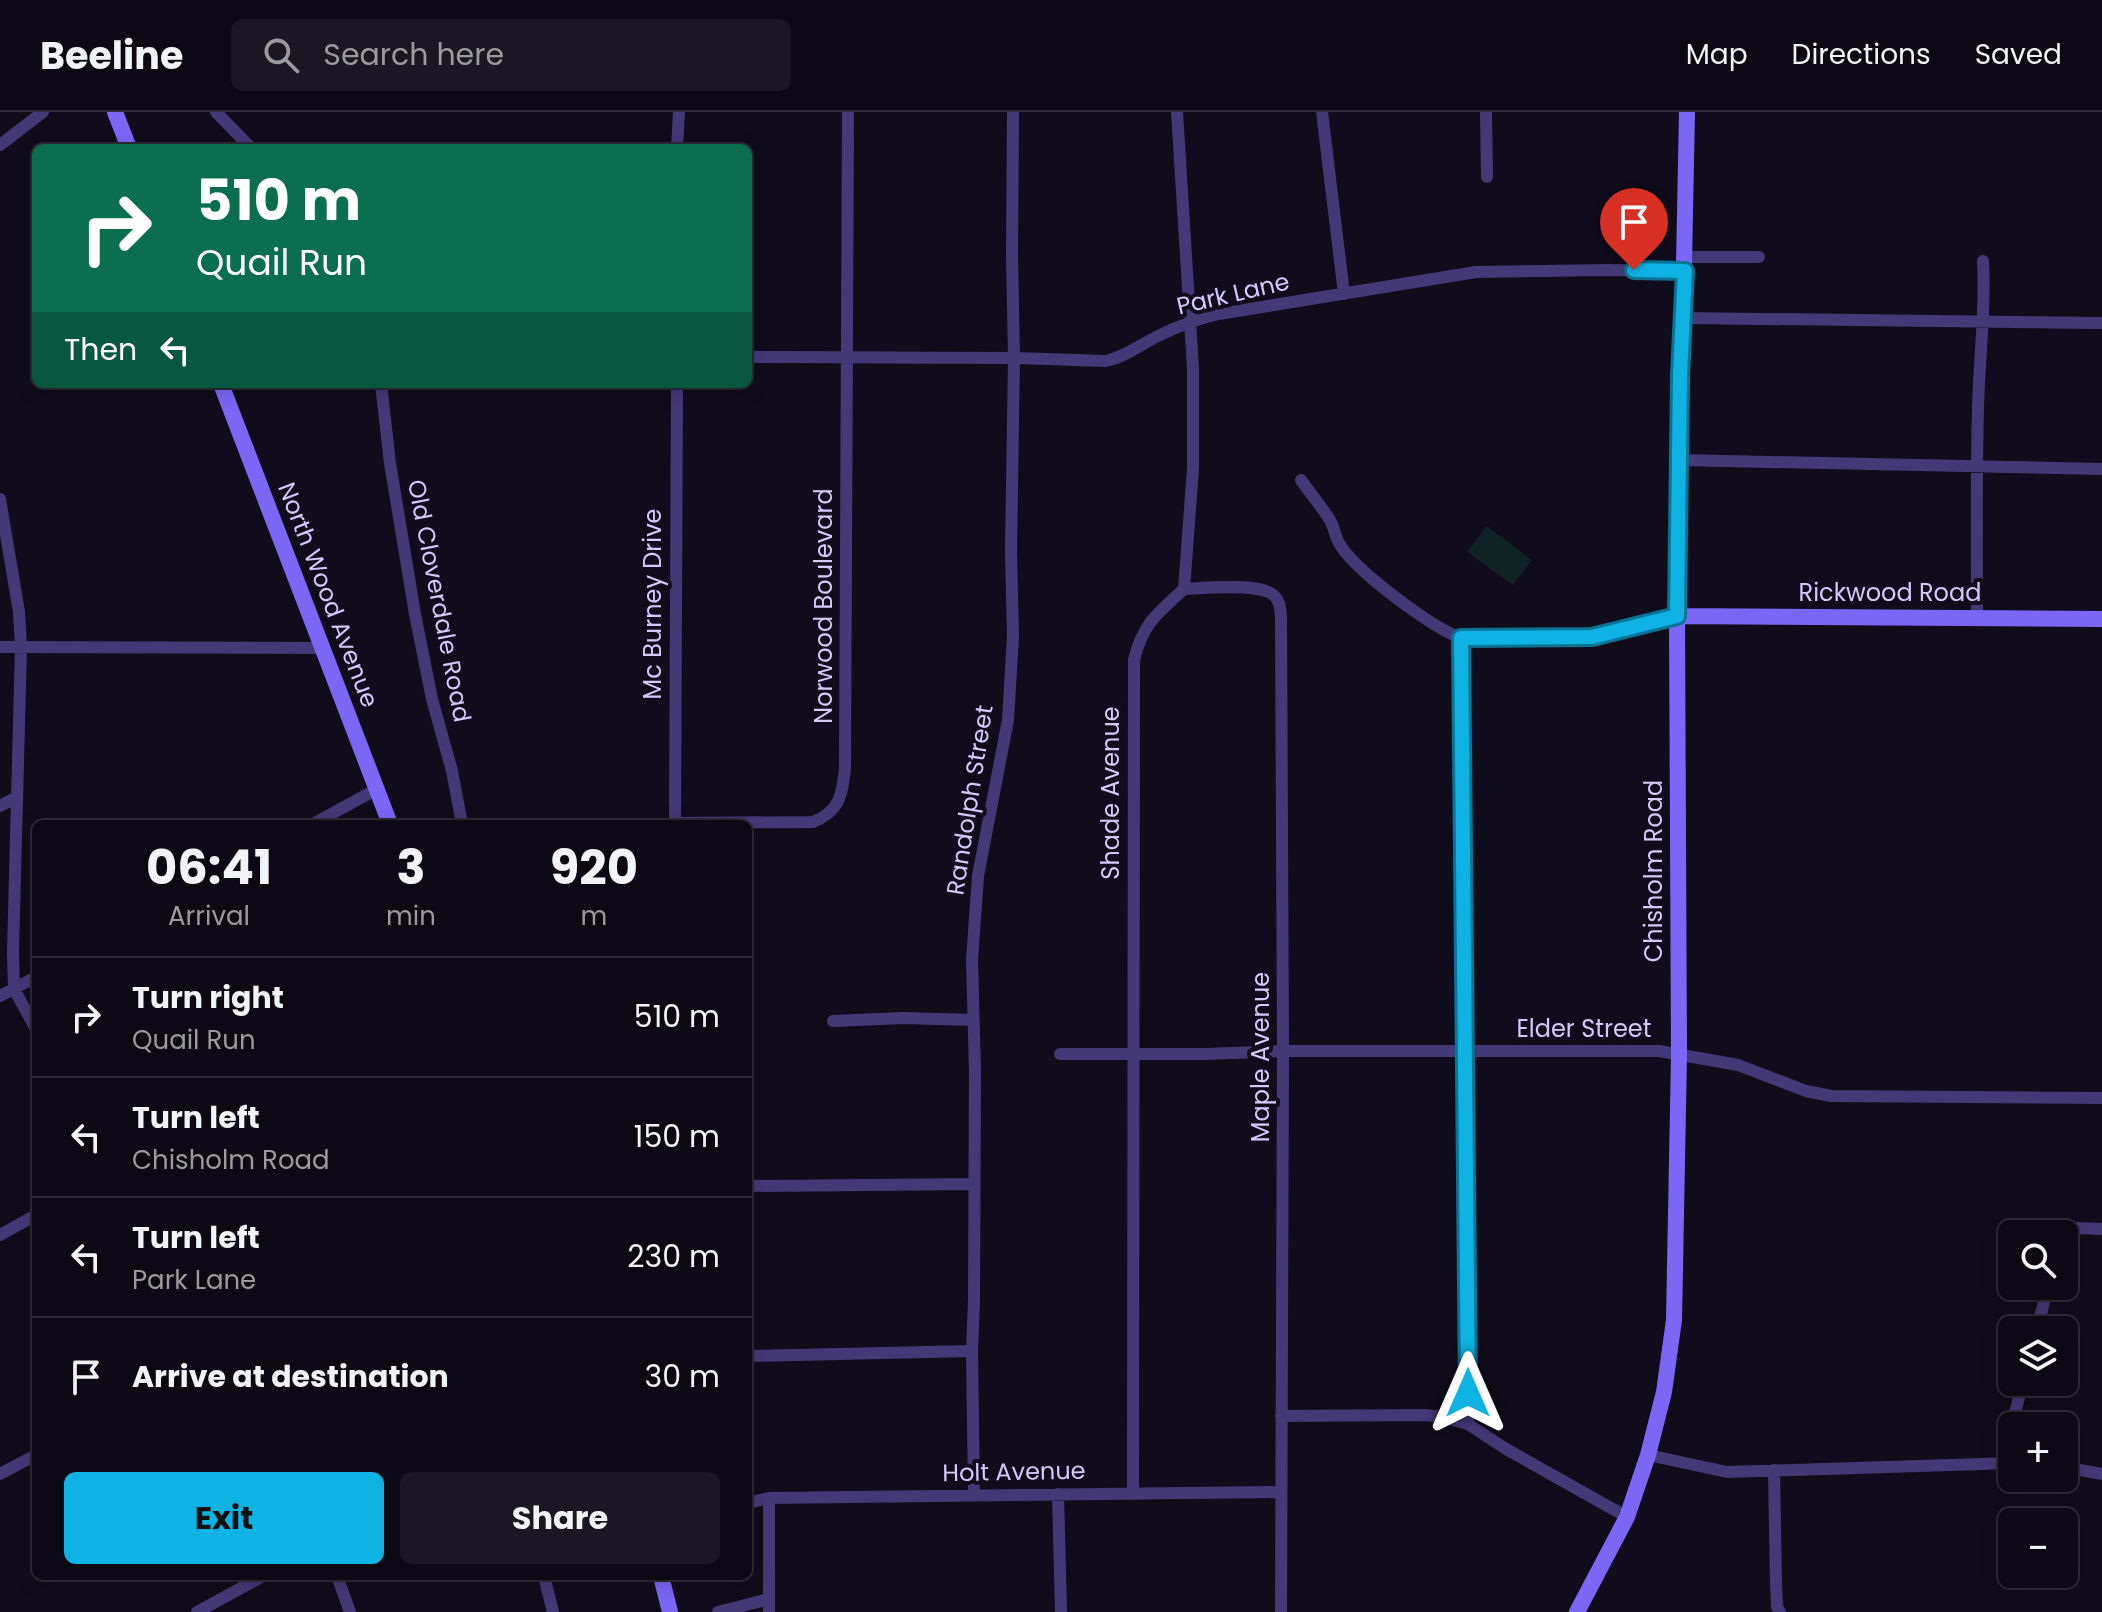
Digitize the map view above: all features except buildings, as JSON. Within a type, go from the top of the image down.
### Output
[{"type":"main road","points":[[115,112],[127,144]]},
{"type":"main road","name":"Chisholm Road","points":[[1577,1612],[1627,1517],[1648,1455],[1664,1392],[1674,1320],[1679,1055],[1677,616],[1687,112]]},
{"type":"main road","name":"North Wood Avenue","points":[[223,388],[389,820]]},
{"type":"main road","name":"Rickwood Road","points":[[1677,616],[2102,619]]},
{"type":"main road","points":[[662,1580],[670,1612]]},
{"type":"street","points":[[0,145],[43,112]]},
{"type":"street","points":[[216,112],[247,144]]},
{"type":"street","points":[[677,144],[679,112]]},
{"type":"street","name":"Norwood Boulevard","points":[[752,822],[813,822],[825,817],[840,799],[845,768],[848,112]]},
{"type":"street","name":"Randolph Street","points":[[974,1494],[975,1071],[972,960],[978,876],[1009,708],[1013,637],[1013,112]]},
{"type":"street","points":[[1177,112],[1191,321],[1194,444],[1184,589]]},
{"type":"street","points":[[1322,112],[1344,294]]},
{"type":"street","points":[[1486,112],[1487,177]]},
{"type":"street","name":"Park Lane","points":[[752,357],[1106,361],[1191,321],[1219,314],[1476,272],[1608,270],[1759,257]]},
{"type":"street","points":[[1977,618],[1978,404],[1984,321],[1983,261]]},
{"type":"street","points":[[1684,318],[2102,323]]},
{"type":"street","name":"Old Cloverdale Road","points":[[381,388],[390,463],[415,614],[461,820]]},
{"type":"street","name":"Mc Burney Drive","points":[[675,820],[677,388]]},
{"type":"street","points":[[1680,460],[2102,469]]},
{"type":"street","points":[[1301,480],[1331,522],[1339,543],[1349,557],[1425,619],[1461,638],[1592,637],[1677,616]]},
{"type":"street","points":[[0,499],[19,612],[21,647],[14,989],[32,1022]]},
{"type":"street","name":"Maple Avenue","points":[[1184,589],[1262,589],[1274,595],[1280,603],[1283,1051],[1281,1612]]},
{"type":"street","name":"Shade Avenue","points":[[1133,1493],[1134,660],[1139,638],[1150,622],[1184,589]]},
{"type":"street","points":[[1461,638],[1468,1424]]},
{"type":"street","points":[[0,647],[323,648]]},
{"type":"street","points":[[320,820],[377,789]]},
{"type":"street","points":[[0,806],[17,797]]},
{"type":"street","points":[[0,996],[32,979]]},
{"type":"street","points":[[833,1021],[903,1018],[973,1020]]},
{"type":"street","name":"Elder Street","points":[[1060,1054],[1659,1051],[1738,1065],[1806,1091],[1831,1096],[2102,1098]]},
{"type":"street","points":[[752,1186],[973,1184]]},
{"type":"street","points":[[0,1235],[32,1217]]},
{"type":"street","points":[[2078,1228],[2102,1229]]},
{"type":"street","points":[[752,1356],[972,1351]]},
{"type":"street","points":[[1281,1416],[1425,1415],[1468,1424],[1627,1517]]},
{"type":"street","points":[[1648,1455],[1727,1472],[1998,1463]]},
{"type":"street","points":[[0,1474],[32,1457]]},
{"type":"street","points":[[1774,1470],[1777,1607],[1780,1612]]},
{"type":"street","points":[[2078,1470],[2102,1474]]},
{"type":"street","name":"Holt Avenue","points":[[752,1502],[769,1498],[974,1494],[1281,1492]]},
{"type":"street","points":[[1058,1494],[1061,1612]]},
{"type":"street","points":[[718,1612],[769,1606],[769,1498]]},
{"type":"street","points":[[197,1612],[256,1580]]},
{"type":"street","points":[[338,1580],[350,1612]]},
{"type":"street","points":[[545,1580],[553,1612]]},
{"type":"green space","points":[[1487,526],[1532,560],[1513,585],[1467,552]]},
{"type":"route","points":[[1468,1393],[1461,638],[1592,637],[1677,616],[1680,375],[1685,271],[1634,270]]}]
